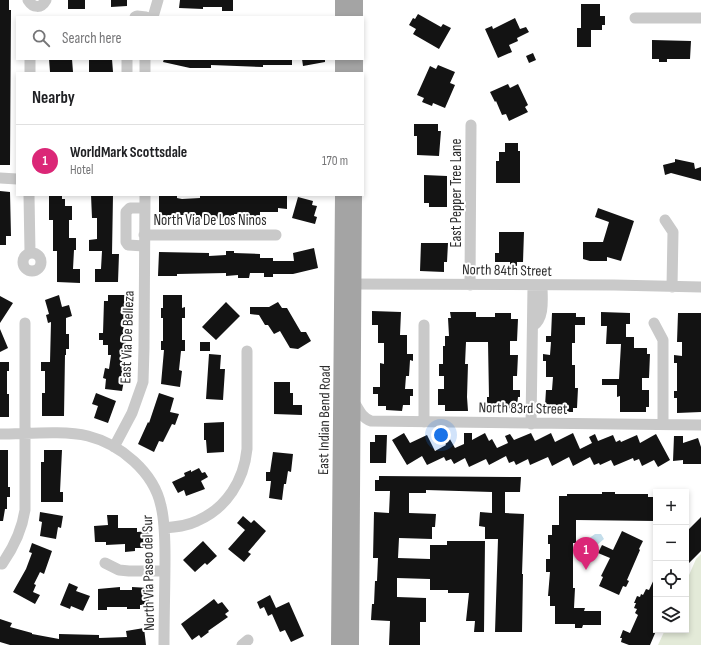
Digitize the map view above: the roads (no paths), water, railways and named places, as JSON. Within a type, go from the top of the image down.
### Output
[{"type":"main road","points":[[342,0],[342,16]]},
{"type":"main road","points":[[342,60],[342,72]]},
{"type":"main road","points":[[356,60],[356,72]]},
{"type":"main road","name":"East Indian Bend Road","points":[[342,196],[354,402],[352,645]]},
{"type":"main road","name":"East Indian Bend Road","points":[[338,645],[348,284],[355,196]]},
{"type":"street","points":[[30,16],[31,3],[41,6],[46,0]]},
{"type":"street","points":[[153,16],[158,0]]},
{"type":"street","points":[[635,18],[701,18]]},
{"type":"street","points":[[30,60],[30,72]]},
{"type":"street","points":[[127,60],[127,72]]},
{"type":"street","points":[[145,60],[145,72]]},
{"type":"street","name":"East Pepper Tree Lane","points":[[470,284],[471,124]]},
{"type":"street","points":[[0,178],[16,178]]},
{"type":"street","points":[[29,196],[30,252]]},
{"type":"street","name":"East Via De Belleza","points":[[114,447],[132,413],[142,382],[144,348],[144,196]]},
{"type":"street","points":[[144,240],[130,245],[126,242],[126,212],[130,208],[145,208]]},
{"type":"street","points":[[665,220],[673,232],[672,287]]},
{"type":"street","name":"North Via De Los Ninos","points":[[144,240],[276,235]]},
{"type":"street","name":"North 84th Street","points":[[348,284],[470,284],[538,286],[614,285],[701,287]]},
{"type":"street","points":[[531,424],[533,326],[538,286]]},
{"type":"street","points":[[2,564],[16,542],[22,525],[26,492],[25,323]]},
{"type":"street","points":[[654,323],[663,340],[663,424]]},
{"type":"street","points":[[424,325],[424,422]]},
{"type":"street","points":[[164,528],[185,525],[198,521],[221,506],[232,493],[239,481],[245,463],[247,448],[247,351]]},
{"type":"street","name":"North 83rd Street","points":[[354,402],[361,414],[371,421],[701,425]]},
{"type":"street","points":[[0,434],[61,433],[87,435],[114,447]]},
{"type":"street","name":"North Via Paseo del Sur","points":[[114,447],[123,452],[139,465],[149,478],[161,504],[164,528],[165,571],[164,645]]},
{"type":"street","points":[[105,563],[119,570],[165,571]]},
{"type":"water","points":[[595,534],[601,534],[604,539],[597,545],[594,552],[595,555],[590,559],[585,555],[587,549],[585,541]]},
{"type":"place","name":"WorldMark Scottsdale","points":[[586,570]]}]
